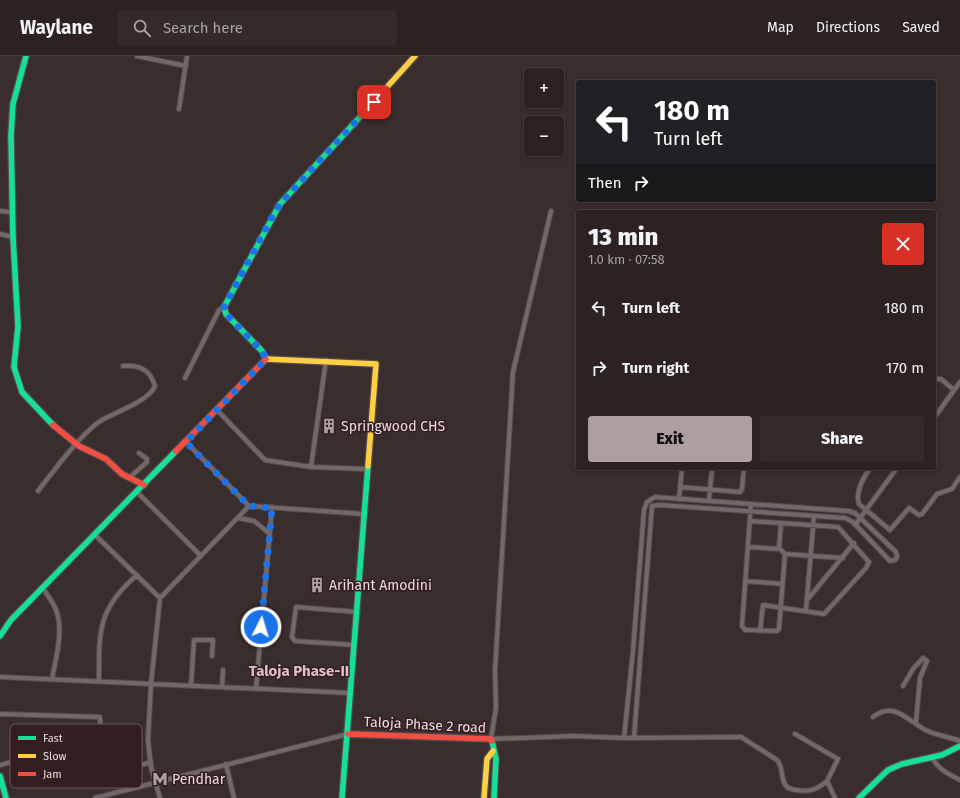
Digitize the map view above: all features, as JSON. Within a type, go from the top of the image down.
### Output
[{"type":"street","points":[[26,56],[13,104],[12,212],[18,326],[14,367],[17,380],[22,392],[64,435],[77,444],[106,459],[122,474],[144,485]]},
{"type":"street","points":[[137,56],[186,66]]},
{"type":"street","points":[[179,109],[187,56]]},
{"type":"street","points":[[185,378],[219,310],[224,307],[280,204],[415,56]]},
{"type":"street","points":[[0,211],[12,212]]},
{"type":"street","points":[[551,211],[513,372],[495,671],[496,708],[491,738],[572,736],[624,738],[741,737],[777,760],[782,765],[782,777],[788,788],[810,791],[816,790],[827,781],[838,759],[795,734]]},
{"type":"street","points":[[0,234],[13,238]]},
{"type":"street","points":[[224,307],[226,314],[262,351],[266,359]]},
{"type":"street","points":[[0,636],[11,620],[266,359],[326,360],[376,364],[342,798]]},
{"type":"street","points":[[311,466],[326,360]]},
{"type":"street","points":[[38,491],[77,444],[100,421],[140,400],[154,390],[155,386],[151,376],[137,366],[123,366]]},
{"type":"street","points":[[936,379],[941,379],[954,390]]},
{"type":"street","points":[[936,415],[960,382]]},
{"type":"street","points":[[217,410],[265,460],[311,466],[368,470]]},
{"type":"street","points":[[186,442],[249,506],[364,514]]},
{"type":"street","points":[[130,477],[147,462],[147,459],[139,453]]},
{"type":"street","points":[[679,499],[682,470]]},
{"type":"street","points":[[709,501],[712,470]]},
{"type":"street","points":[[680,487],[740,492],[742,489],[744,470]]},
{"type":"street","points":[[869,470],[861,482],[858,501],[859,504],[890,530],[909,508],[919,515],[922,514],[937,494],[952,488],[960,477]]},
{"type":"street","points":[[855,525],[896,470]]},
{"type":"street","points":[[137,492],[201,556]]},
{"type":"street","points":[[624,738],[633,652],[644,510],[647,502],[655,498],[679,499],[848,511],[855,513],[898,554],[895,560],[890,561],[855,525],[844,518],[660,505],[652,506],[647,502]]},
{"type":"street","points":[[751,504],[742,626],[745,630],[778,631],[785,554]]},
{"type":"street","points":[[160,798],[151,762],[148,740],[151,684],[160,598],[249,506]]},
{"type":"street","points":[[634,738],[652,506]]},
{"type":"street","points":[[256,689],[272,508]]},
{"type":"street","points":[[806,610],[814,516]]},
{"type":"street","points":[[238,518],[254,521],[269,534]]},
{"type":"street","points":[[750,520],[838,527],[867,559],[868,565],[826,612],[821,615],[806,610],[763,605],[760,631]]},
{"type":"street","points":[[779,549],[781,523]]},
{"type":"street","points":[[94,534],[160,598]]},
{"type":"street","points":[[806,601],[854,543]]},
{"type":"street","points":[[880,551],[887,544]]},
{"type":"street","points":[[748,547],[779,549],[785,554],[843,558]]},
{"type":"street","points":[[99,681],[99,643],[106,611],[112,600],[137,575]]},
{"type":"street","points":[[745,581],[783,584]]},
{"type":"street","points":[[43,588],[56,609],[59,617],[59,635],[52,679]]},
{"type":"street","points":[[354,645],[295,641],[292,638],[296,607],[357,612]]},
{"type":"street","points":[[191,686],[194,640],[212,640],[212,656]]},
{"type":"street","points":[[903,686],[919,662],[923,658],[927,661],[920,678],[916,722]]},
{"type":"street","points":[[222,670],[222,687]]},
{"type":"street","points":[[0,677],[350,693]]},
{"type":"street","points":[[873,717],[881,711],[887,709],[905,716],[930,732],[960,741]]},
{"type":"street","points":[[0,714],[100,717],[100,724]]},
{"type":"street","points":[[142,786],[348,734]]},
{"type":"street","name":"Taloja Phase 2 road","points":[[348,734],[491,738],[496,759],[494,798]]},
{"type":"street","points":[[859,798],[877,778],[893,767],[933,759],[948,754],[960,746]]},
{"type":"street","name":"Taloja Phase 2 road","points":[[484,798],[487,759],[493,750]]},
{"type":"street","points":[[933,759],[937,766],[943,771],[960,780]]},
{"type":"street","points":[[0,765],[10,762]]},
{"type":"street","points":[[142,765],[151,762]]},
{"type":"street","points":[[226,764],[234,798]]},
{"type":"street","points":[[0,776],[6,798]]},
{"type":"street","points":[[827,781],[835,798]]},
{"type":"street","points":[[95,798],[136,788]]},
{"type":"railway","points":[[142,786],[172,777]]},
{"type":"railway","points":[[99,798],[134,788]]},
{"type":"traffic: fast","points":[[26,56],[13,104],[11,135],[13,237],[18,326],[14,367],[22,392],[53,425]]},
{"type":"traffic: fast","points":[[266,359],[262,351],[226,314],[224,307],[280,204],[370,106]]},
{"type":"traffic: fast","points":[[0,636],[11,620],[176,451]]},
{"type":"traffic: fast","points":[[342,798],[368,466]]},
{"type":"traffic: fast","points":[[492,741],[496,759],[494,798]]},
{"type":"traffic: fast","points":[[859,798],[888,770],[902,764],[942,755],[960,746]]},
{"type":"traffic: fast","points":[[0,776],[6,798]]},
{"type":"traffic: slow","points":[[370,106],[415,56]]},
{"type":"traffic: slow","points":[[266,359],[376,364],[368,466]]},
{"type":"traffic: slow","points":[[484,798],[487,759],[493,751]]},
{"type":"traffic: jam","points":[[176,451],[266,359]]},
{"type":"traffic: jam","points":[[53,425],[79,446],[106,459],[122,474],[144,485]]},
{"type":"traffic: jam","points":[[348,734],[491,739],[492,741]]},
{"type":"place","name":"Springwood CHS","points":[[329,426]]},
{"type":"place","name":"Arihant Amodini","points":[[317,585]]},
{"type":"place","name":"Pendhar","points":[[160,779]]},
{"type":"district","name":"Taloja Phase-II","points":[[299,671]]},
{"type":"route","points":[[261,627],[272,508],[249,506],[186,442],[266,359],[262,351],[226,314],[224,307],[272,217],[280,204],[374,102]]}]
